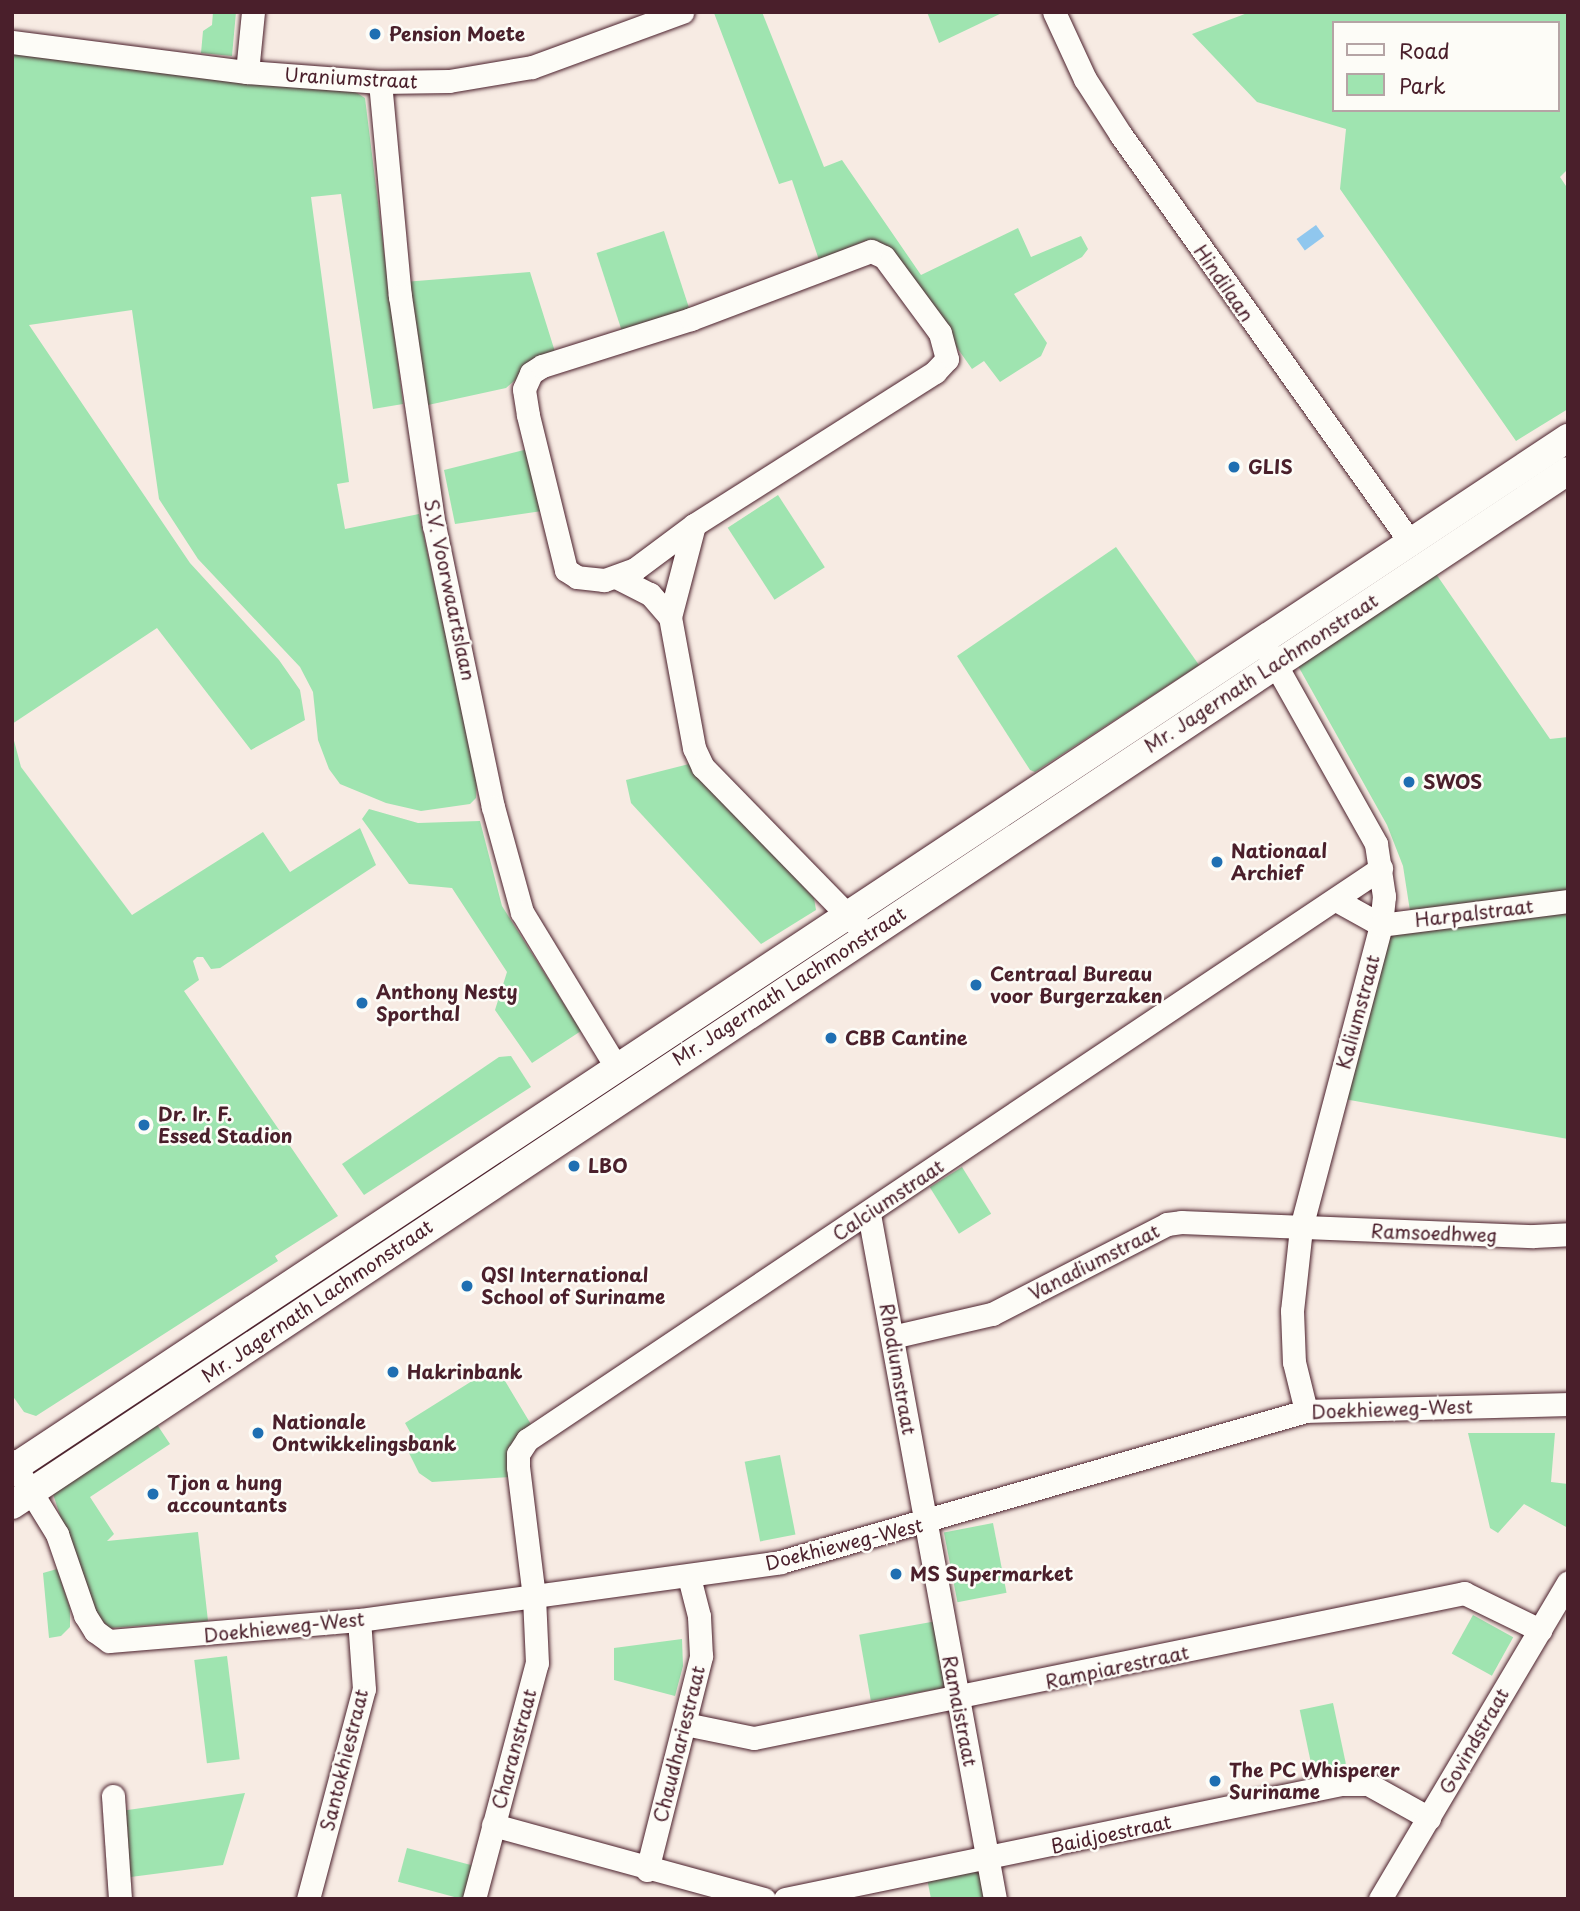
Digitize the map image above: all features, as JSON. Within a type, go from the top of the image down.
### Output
[{"type":"main road","name":"Mr. Jagernath Lachmonstraat","points":[[22,1498],[435,1222],[613,1081],[848,913],[1258,639],[1411,543],[1568,438]]},
{"type":"main road","name":"Mr. Jagernath Lachmonstraat","points":[[13,1465],[419,1199],[613,1081],[866,936],[1568,471]]},
{"type":"main road","points":[[419,1199],[435,1222]]},
{"type":"street","points":[[247,72],[253,12]]},
{"type":"street","name":"Uraniumstraat","points":[[12,42],[247,72],[380,82],[449,81],[532,67],[681,12]]},
{"type":"street","name":"Hindilaan","points":[[1054,12],[1085,79],[1121,135],[1411,543]]},
{"type":"street","name":"S.V. Voorwaartslaan","points":[[380,82],[400,296],[430,498],[493,807],[522,912],[613,1081]]},
{"type":"street","points":[[616,577],[920,382],[947,359],[940,333],[884,257],[871,251],[862,252],[691,319],[531,373],[524,389],[528,415],[561,563],[577,577],[616,577],[650,594],[670,617]]},
{"type":"street","points":[[694,525],[670,617],[694,748],[703,767],[848,913],[866,936]]},
{"type":"street","name":"Kaliumstraat","points":[[1258,639],[1277,662],[1376,844],[1384,896],[1381,925],[1301,1228],[1292,1311],[1294,1363],[1306,1411]]},
{"type":"street","name":"Calciumstraat","points":[[534,1597],[518,1467],[519,1454],[527,1440],[1381,868]]},
{"type":"street","points":[[1336,900],[1381,925]]},
{"type":"street","name":"Harpalstraat","points":[[1381,925],[1568,901]]},
{"type":"street","name":"Rhodiumstraat","points":[[869,1213],[926,1524]]},
{"type":"street","name":"Vanadiumstraat","points":[[892,1336],[992,1314],[1167,1224],[1301,1228]]},
{"type":"street","name":"Ramsoedhweg","points":[[1301,1228],[1568,1234]]},
{"type":"street","name":"Doekhieweg-West","points":[[22,1498],[57,1534],[85,1615],[95,1631],[109,1641],[359,1620],[690,1577],[780,1562],[926,1524],[1306,1411],[1568,1404]]},
{"type":"street","points":[[13,1465],[22,1498]]},
{"type":"street","name":"Ramaistraat","points":[[926,1524],[995,1899]]},
{"type":"street","name":"Chaudhariestraat","points":[[646,1870],[701,1656],[699,1616],[690,1577]]},
{"type":"street","name":"Govindstraat","points":[[1380,1899],[1568,1583]]},
{"type":"street","name":"Rampiarestraat","points":[[685,1724],[754,1738],[958,1700],[1464,1594],[1540,1630]]},
{"type":"street","name":"Charanstraat","points":[[474,1899],[537,1663],[534,1597]]},
{"type":"street","name":"Santokhiestraat","points":[[308,1899],[364,1689],[359,1620]]},
{"type":"street","name":"Baidjoestraat","points":[[785,1899],[988,1860],[1341,1784],[1368,1784],[1429,1818]]},
{"type":"street","points":[[113,1796],[120,1899]]},
{"type":"street","points":[[493,1825],[646,1870],[764,1899]]},
{"type":"green space","points":[[213,12],[236,12],[232,56],[201,53],[203,31],[212,25]]},
{"type":"green space","points":[[762,12],[824,167],[842,160],[921,275],[1018,228],[1031,257],[1081,236],[1088,249],[1082,257],[1014,294],[1047,343],[1041,356],[1000,382],[984,361],[972,369],[892,255],[865,241],[819,260],[792,180],[779,184],[714,13]]},
{"type":"green space","points":[[927,12],[1004,12],[939,43]]},
{"type":"green space","points":[[1250,12],[1568,12],[1568,169],[1560,177],[1568,189],[1568,409],[1516,441],[1340,189],[1346,129],[1257,102],[1192,34]]},
{"type":"green space","points":[[12,48],[349,88],[365,98],[403,404],[373,409],[341,194],[311,197],[349,482],[337,484],[345,529],[419,514],[477,777],[476,798],[470,804],[421,811],[386,803],[340,784],[329,769],[318,740],[313,692],[300,667],[198,559],[159,499],[132,310],[29,325],[190,563],[279,660],[300,690],[305,720],[251,750],[157,628],[12,724]]},
{"type":"green space","points":[[664,231],[690,312],[623,334],[596,253]]},
{"type":"green space","points":[[530,272],[556,355],[529,368],[506,388],[428,405],[404,282]]},
{"type":"green space","points":[[528,449],[542,511],[455,524],[444,470]]},
{"type":"green space","points":[[778,495],[825,567],[775,600],[728,528]]},
{"type":"green space","points":[[1116,547],[1199,665],[1035,772],[1030,770],[957,656]]},
{"type":"green space","points":[[1434,571],[1550,739],[1568,737],[1568,891],[1410,911],[1403,866],[1387,825],[1297,664]]},
{"type":"green space","name":"Dr. Ir. F. Essed Stadion","points":[[12,733],[21,767],[132,915],[263,832],[290,872],[360,828],[376,865],[220,968],[211,969],[203,957],[197,957],[193,961],[199,980],[184,991],[338,1216],[275,1256],[278,1261],[36,1416],[24,1412],[12,1395]]},
{"type":"green space","points":[[689,764],[814,898],[816,910],[761,944],[631,803],[626,780]]},
{"type":"green space","points":[[369,809],[418,823],[480,821],[502,906],[581,1031],[532,1063],[495,1010],[507,972],[452,888],[409,884],[362,819]]},
{"type":"green space","points":[[1568,908],[1568,1139],[1344,1099],[1387,932]]},
{"type":"green space","points":[[511,1056],[531,1087],[364,1195],[342,1164],[499,1057]]},
{"type":"green space","points":[[962,1167],[991,1214],[959,1234],[930,1187]]},
{"type":"green space","points":[[496,1366],[532,1426],[510,1477],[432,1482],[419,1473],[409,1453],[415,1441],[405,1423]]},
{"type":"green space","points":[[156,1423],[170,1444],[90,1497],[114,1534],[107,1541],[198,1532],[208,1621],[109,1628],[90,1607],[52,1491]]},
{"type":"green space","points":[[1468,1433],[1555,1433],[1551,1482],[1568,1484],[1568,1528],[1524,1504],[1498,1533],[1490,1528]]},
{"type":"green space","points":[[780,1455],[795,1535],[760,1541],[745,1462]]},
{"type":"green space","points":[[993,1523],[1007,1593],[957,1602],[944,1533]]},
{"type":"green space","points":[[57,1569],[70,1608],[70,1627],[61,1636],[49,1638],[43,1573]]},
{"type":"green space","points":[[1473,1615],[1513,1637],[1492,1676],[1452,1653]]},
{"type":"green space","points":[[937,1621],[949,1687],[871,1701],[859,1635]]},
{"type":"green space","points":[[682,1639],[683,1666],[675,1696],[614,1680],[614,1648]]},
{"type":"green space","points":[[227,1656],[240,1759],[207,1763],[194,1660]]},
{"type":"green space","points":[[1333,1703],[1346,1764],[1313,1771],[1300,1710]]},
{"type":"green space","points":[[245,1793],[223,1865],[123,1878],[121,1811]]},
{"type":"green space","points":[[407,1848],[474,1866],[465,1899],[398,1882]]},
{"type":"green space","points":[[980,1867],[987,1899],[931,1899],[927,1878]]},
{"type":"water","points":[[1316,225],[1324,236],[1305,250],[1297,239]]},
{"type":"place","name":"Pension Moete","points":[[375,34]]},
{"type":"place","name":"GLIS","points":[[1234,467]]},
{"type":"place","name":"SWOS","points":[[1409,782]]},
{"type":"place","name":"Nationaal Archief","points":[[1217,862]]},
{"type":"place","name":"Centraal Bureau voor Burgerzaken","points":[[976,985]]},
{"type":"place","name":"Anthony Nesty Sporthal","points":[[362,1003]]},
{"type":"place","name":"CBB Cantine","points":[[831,1038]]},
{"type":"place","name":"Dr. Ir. F. Essed Stadion","points":[[144,1125]]},
{"type":"place","name":"LBO","points":[[574,1166]]},
{"type":"place","name":"QSI International School of Suriname","points":[[467,1286]]},
{"type":"place","name":"Hakrinbank","points":[[393,1372]]},
{"type":"place","name":"Nationale Ontwikkelingsbank","points":[[258,1433]]},
{"type":"place","name":"Tjon a hung accountants","points":[[153,1494]]},
{"type":"place","name":"MS Supermarket","points":[[896,1574]]},
{"type":"place","name":"The PC Whisperer Suriname","points":[[1215,1781]]}]
